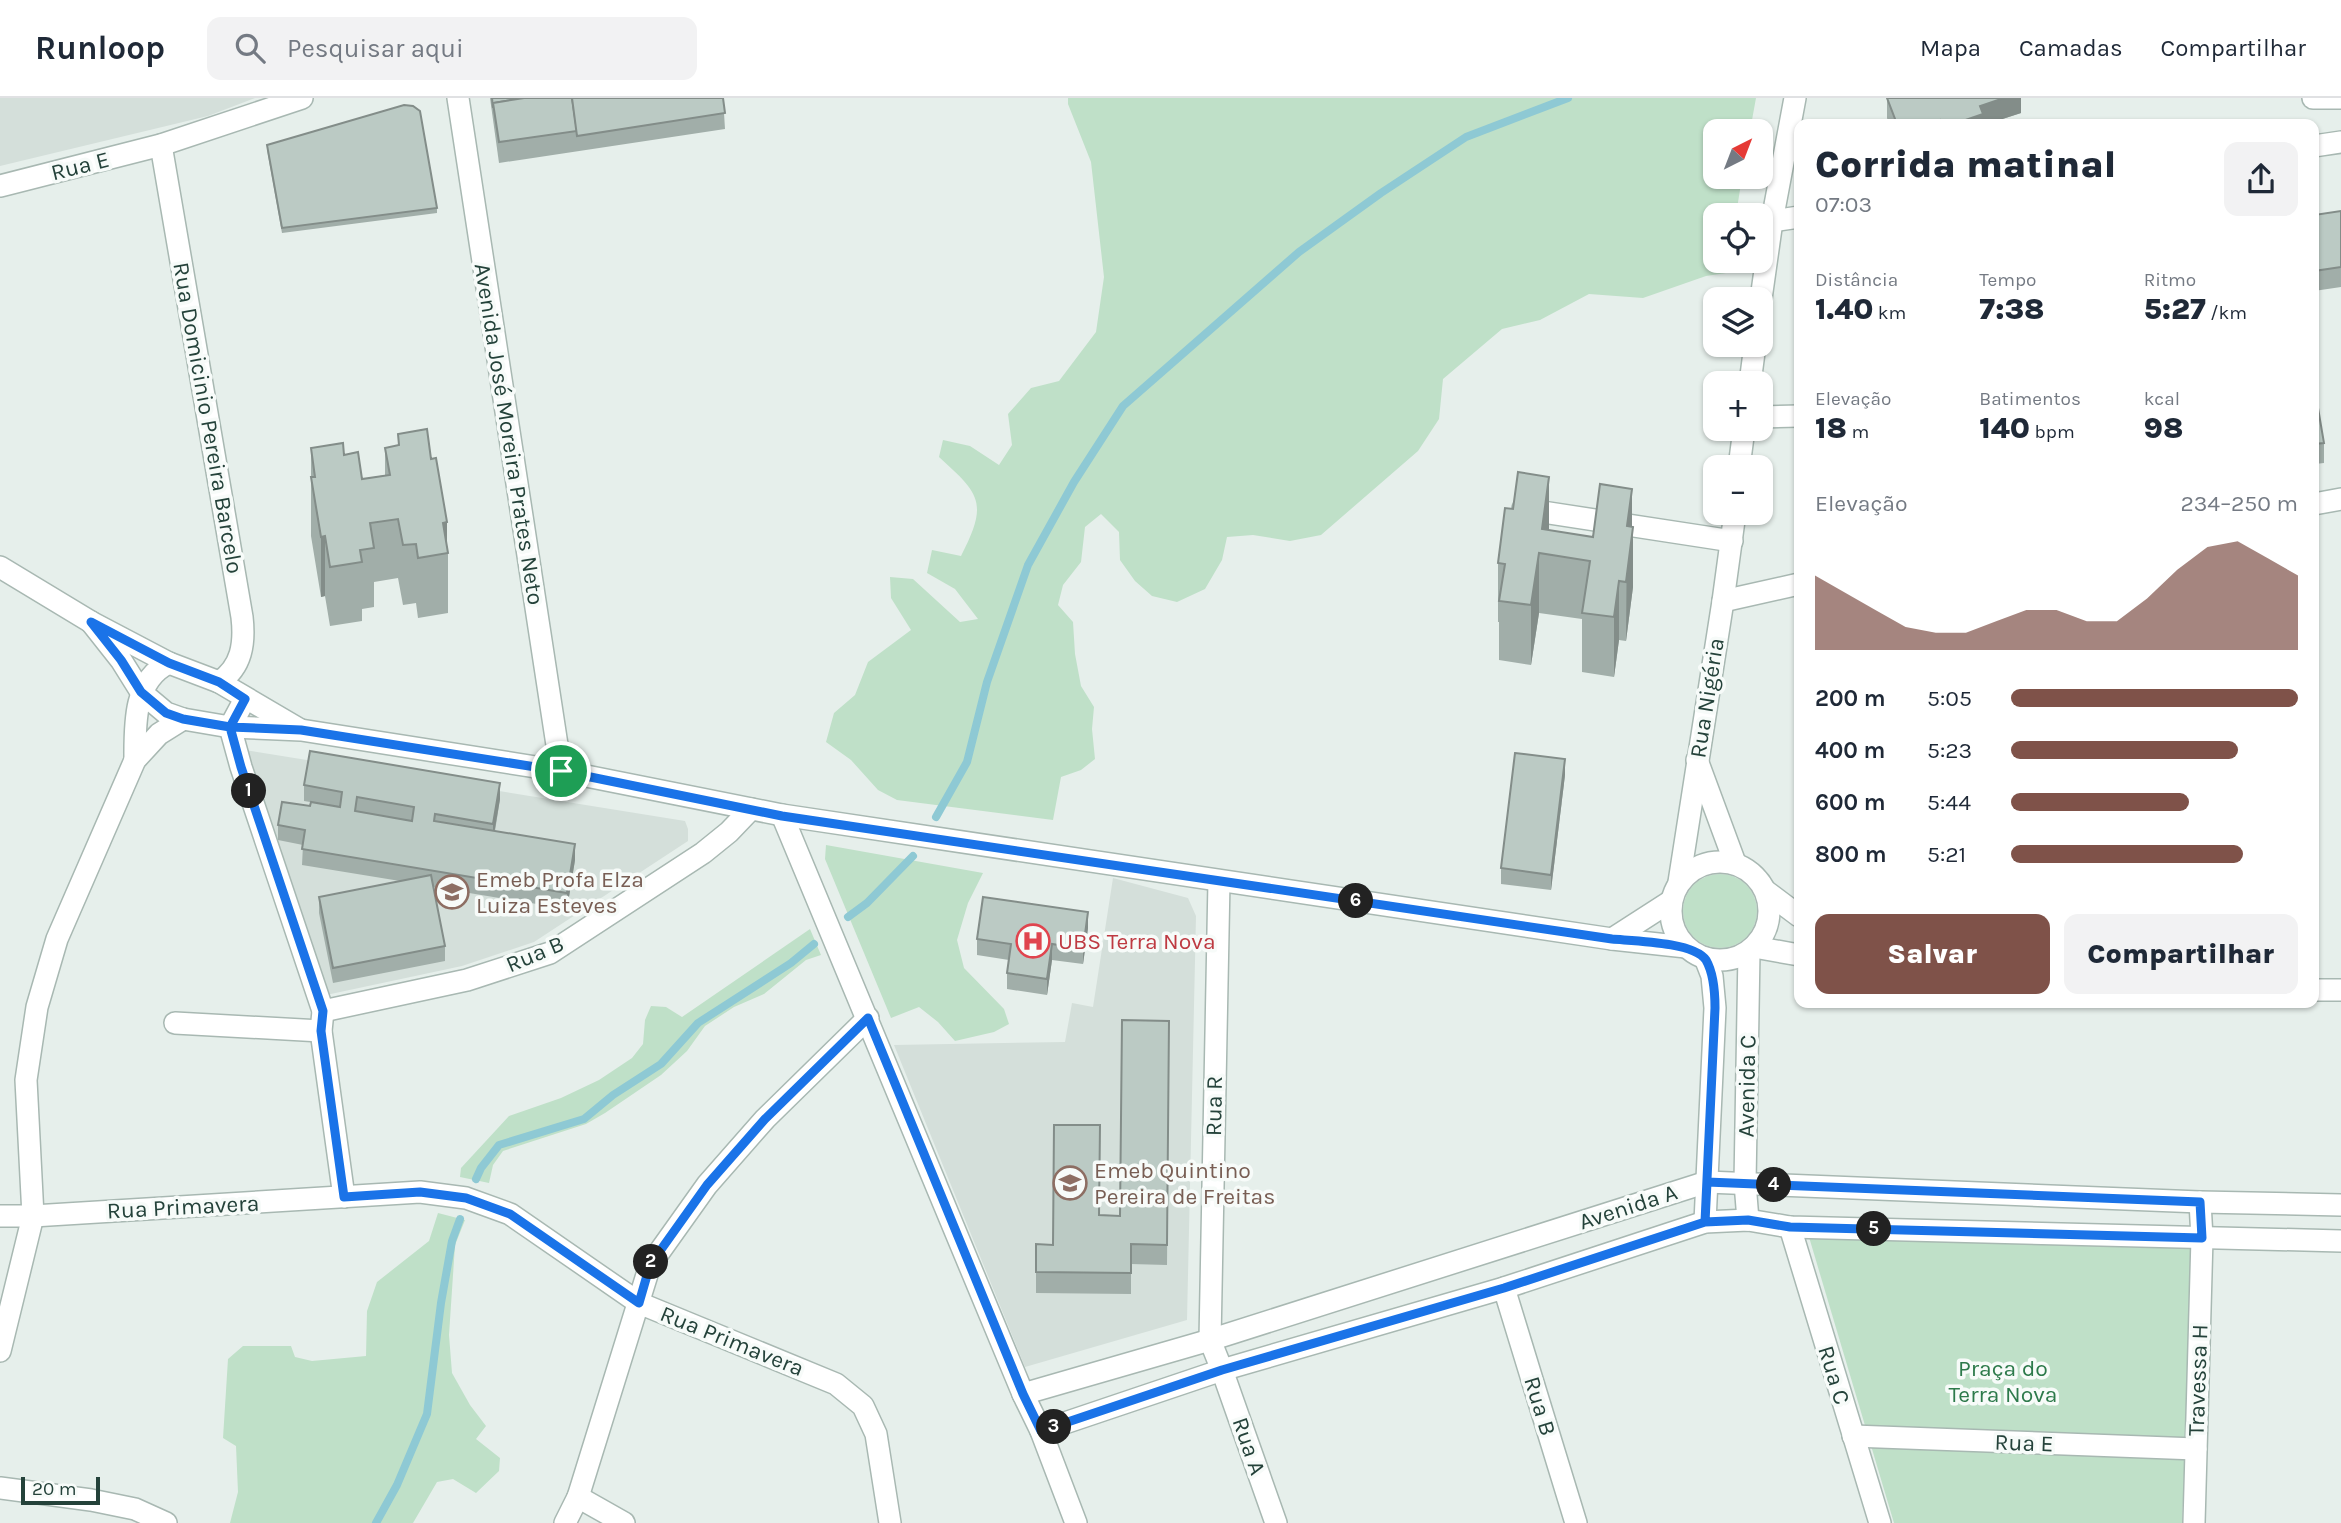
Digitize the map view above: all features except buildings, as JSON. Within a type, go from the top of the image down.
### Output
[{"type":"street","name":"Rua E","points":[[0,186],[161,145],[302,98]]},
{"type":"street","name":"Avenida José Moreira Prates Neto","points":[[458,98],[561,771]]},
{"type":"street","points":[[1773,216],[1795,98]]},
{"type":"street","points":[[2313,98],[2341,98]]},
{"type":"street","points":[[2319,145],[2341,142]]},
{"type":"street","name":"Rua Domicinio Pereira Barcelo","points":[[161,145],[242,617],[242,652],[233,671],[219,682]]},
{"type":"street","points":[[1773,221],[1794,219]]},
{"type":"street","points":[[1773,416],[1794,415]]},
{"type":"street","points":[[2319,502],[2341,499]]},
{"type":"street","points":[[1517,508],[1732,541]]},
{"type":"street","name":"Rua Nigéria","points":[[1686,947],[1676,933],[1671,918],[1734,525]]},
{"type":"street","points":[[0,567],[91,622],[169,663],[219,682],[301,730]]},
{"type":"street","points":[[1723,601],[1794,585]]},
{"type":"street","points":[[91,622],[121,660],[141,692],[166,713],[183,719],[230,727],[301,730],[561,771],[782,816],[1612,939],[1686,947],[1705,958],[1722,961],[1736,958],[1751,950],[1766,931],[1770,912],[1767,892]]},
{"type":"street","points":[[135,760],[141,692],[153,674],[169,663]]},
{"type":"street","points":[[245,699],[230,727],[322,1021],[344,1197]]},
{"type":"street","points":[[0,1351],[33,1216],[26,1080],[37,1007],[57,939],[135,760],[159,734],[183,719]]},
{"type":"street","points":[[1697,759],[1735,863]]},
{"type":"street","name":"Rua B","points":[[175,1023],[322,1021],[467,980],[550,953],[703,853],[751,809]]},
{"type":"street","points":[[782,816],[1023,1394],[1041,1431],[1076,1523]]},
{"type":"street","points":[[1612,939],[1675,892],[1694,868],[1714,861],[1735,863],[1754,874],[1767,892],[1794,912]]},
{"type":"street","name":"Rua R","points":[[1219,881],[1210,1340],[1222,1370]]},
{"type":"street","points":[[1751,950],[1794,955]]},
{"type":"street","name":"Avenida C","points":[[1748,1220],[1745,1183],[1751,950]]},
{"type":"street","name":"Avenida C","points":[[1705,958],[1712,976],[1715,1008],[1705,1222]]},
{"type":"street","points":[[2319,990],[2341,990]]},
{"type":"street","points":[[565,1523],[578,1497],[650,1265],[707,1185],[765,1119],[868,1018]]},
{"type":"street","name":"Avenida A","points":[[1023,1394],[1210,1340],[1707,1182],[2200,1202],[2341,1205]]},
{"type":"street","name":"Rua Primavera","points":[[0,1216],[420,1192],[466,1198],[510,1214],[639,1303],[836,1384],[863,1406],[876,1434],[890,1523]]},
{"type":"street","name":"Travessa H","points":[[2194,1523],[2202,1238],[2200,1202]]},
{"type":"street","name":"Avenida A","points":[[1041,1431],[1222,1370],[1504,1288],[1705,1222],[1748,1220],[1790,1227],[2341,1241]]},
{"type":"street","name":"Rua C","points":[[1790,1227],[1880,1523]]},
{"type":"street","name":"Rua B","points":[[1504,1288],[1576,1523]]},
{"type":"street","name":"Rua A","points":[[1222,1370],[1276,1523]]},
{"type":"street","name":"Rua E","points":[[1853,1437],[2196,1448]]},
{"type":"street","points":[[0,1488],[102,1502],[135,1509],[166,1523]]},
{"type":"street","points":[[578,1497],[624,1523]]},
{"type":"shaded area","points":[[0,98],[255,98],[208,116],[0,166]]},
{"type":"shaded area","name":"Emeb Profª Elza Luiza Esteves","points":[[245,750],[685,821],[688,841],[534,942],[462,966],[326,995]]},
{"type":"shaded area","name":"Emeb Quintino Pereira de Freitas","points":[[1113,878],[1188,898],[1196,916],[1187,1320],[1025,1367],[894,1045],[1065,1042],[1072,1003],[1093,1007]]},
{"type":"green space","points":[[1068,98],[1756,98],[1752,119],[1703,119],[1703,189],[1740,189],[1738,203],[1703,203],[1703,273],[1726,273],[1706,276],[1643,298],[1589,294],[1540,320],[1502,329],[1443,379],[1439,419],[1418,451],[1321,535],[1290,541],[1253,535],[1227,537],[1222,560],[1205,589],[1177,602],[1152,596],[1135,581],[1120,560],[1119,532],[1101,514],[1085,527],[1081,562],[1063,585],[1058,605],[1073,622],[1081,686],[1094,707],[1092,729],[1095,759],[1081,770],[1061,777],[1053,820],[897,800],[878,790],[851,760],[826,742],[834,713],[855,695],[868,662],[911,630],[891,598],[890,577],[913,579],[960,622],[978,619],[955,589],[927,573],[932,550],[961,556],[975,524],[977,511],[972,491],[939,457],[943,440],[970,446],[999,465],[1012,445],[1008,414],[1031,388],[1059,381],[1096,332],[1104,277],[1091,162]]},
{"type":"green space","points":[[826,845],[983,873],[968,903],[957,940],[964,968],[1004,1009],[1009,1024],[994,1032],[955,1041],[938,1022],[919,1007],[891,1018],[825,859]]},
{"type":"green space","points":[[1720,874],[1741,880],[1751,890],[1757,911],[1751,932],[1741,942],[1720,948],[1699,942],[1689,932],[1683,911],[1689,890],[1699,880]]},
{"type":"green space","points":[[810,929],[821,955],[806,960],[764,994],[734,1007],[705,1026],[687,1051],[661,1075],[586,1124],[503,1151],[493,1165],[489,1183],[460,1177],[461,1168],[509,1116],[561,1098],[599,1080],[632,1058],[643,1044],[645,1020],[651,1006],[666,1007],[682,1017]]},
{"type":"green space","points":[[438,1213],[465,1220],[455,1245],[449,1335],[452,1373],[470,1405],[486,1426],[476,1439],[500,1458],[499,1471],[476,1493],[453,1479],[437,1482],[413,1523],[230,1523],[238,1492],[236,1446],[223,1438],[228,1359],[243,1346],[291,1346],[295,1357],[312,1361],[366,1356],[367,1311],[377,1282],[429,1241]]},
{"type":"green space","name":"Praça do Terra Nova","points":[[1809,1237],[2194,1244],[2182,1523],[1894,1523]]},
{"type":"waterway","points":[[936,817],[967,762],[987,682],[1028,565],[1074,482],[1123,406],[1299,252],[1381,193],[1466,137],[1568,98]]},
{"type":"waterway","points":[[848,917],[867,903],[913,856]]},
{"type":"waterway","points":[[476,1179],[499,1145],[584,1119],[613,1095],[661,1064],[698,1023],[791,963],[814,944]]},
{"type":"waterway","points":[[376,1523],[397,1485],[427,1414],[441,1303],[452,1241],[460,1219]]},
{"type":"place","name":"Emeb Profª Elza Luiza Esteves","points":[[452,892]]},
{"type":"place","name":"UBS Terra Nova","points":[[1033,941]]},
{"type":"place","name":"Emeb Quintino Pereira de Freitas","points":[[1070,1183]]},
{"type":"route","points":[[561,771],[301,730],[230,727],[183,719],[166,713],[141,692],[121,660],[91,622],[169,663],[219,682],[245,699],[230,727],[323,1011],[321,1031],[344,1197],[420,1192],[466,1198],[510,1214],[639,1303],[650,1265],[707,1185],[765,1119],[868,1018],[1023,1394],[1041,1431],[1222,1370],[1504,1288],[1705,1222],[1707,1182],[2200,1202],[2202,1238],[1790,1227],[1748,1220],[1705,1222],[1715,995],[1705,958],[1686,947],[1612,939],[782,816],[561,771]]}]
